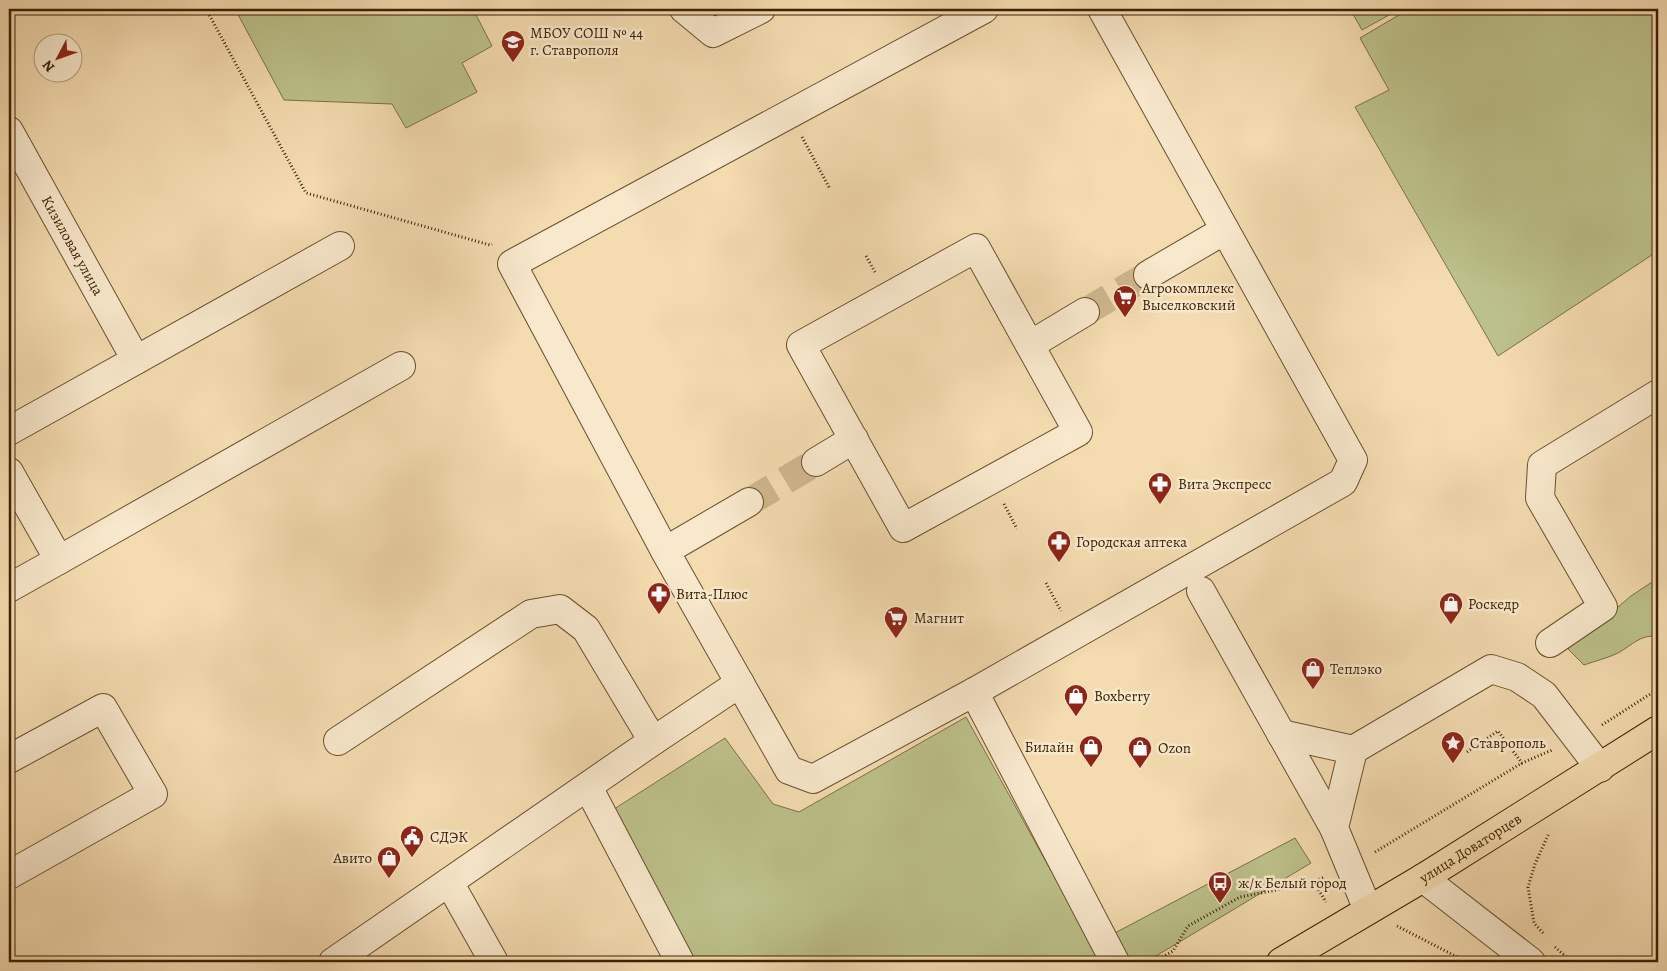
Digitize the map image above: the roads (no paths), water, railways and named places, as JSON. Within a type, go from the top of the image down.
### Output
[{"type":"main road","name":"улица Доваторцев","points":[[1281,962],[1423,878],[1658,730]]},
{"type":"street","points":[[684,9],[713,33],[761,9]]},
{"type":"street","points":[[984,9],[512,264],[665,551],[789,770],[813,779],[974,692],[1343,482],[1353,460],[1102,9]]},
{"type":"street","name":"Кизиловая улица","points":[[9,131],[136,360]]},
{"type":"street","points":[[1148,275],[1225,230]]},
{"type":"street","points":[[9,431],[340,246]]},
{"type":"street","points":[[976,248],[1078,432],[903,528],[854,439],[801,345],[976,248]]},
{"type":"street","points":[[1030,345],[1085,312]]},
{"type":"street","points":[[9,588],[401,366]]},
{"type":"street","points":[[1550,642],[1603,607],[1540,498],[1542,465],[1658,394]]},
{"type":"street","points":[[816,462],[854,439]]},
{"type":"street","points":[[9,472],[59,560]]},
{"type":"street","points":[[665,551],[749,502]]},
{"type":"street","points":[[1201,591],[1334,828],[1368,910]]},
{"type":"street","points":[[338,741],[530,614],[560,609],[586,629],[653,741]]},
{"type":"street","points":[[1281,734],[1353,750],[1491,669],[1517,677],[1544,695],[1600,768]]},
{"type":"street","points":[[333,962],[740,683]]},
{"type":"street","points":[[974,692],[1115,962]]},
{"type":"street","points":[[9,759],[103,708],[153,794],[9,875]]},
{"type":"street","points":[[1334,828],[1353,750]]},
{"type":"street","points":[[588,787],[680,962]]},
{"type":"street","points":[[1423,878],[1531,962]]},
{"type":"street","points":[[449,882],[494,962]]},
{"type":"tunnel","points":[[1085,312],[1148,275]]},
{"type":"tunnel","points":[[749,502],[816,462]]},
{"type":"place","name":"МБОУ СОШ № 44 г. Ставрополя","points":[[513,63]]},
{"type":"place","name":"Агрокомплекс Выселковский","points":[[1125,318]]},
{"type":"place","name":"Вита Экспресс","points":[[1160,505]]},
{"type":"place","name":"Городская аптека","points":[[1059,563]]},
{"type":"place","name":"Вита-Плюс","points":[[659,615]]},
{"type":"place","name":"Роскедр","points":[[1451,625]]},
{"type":"place","name":"Магнит","points":[[896,639]]},
{"type":"place","name":"Теплэко","points":[[1313,690]]},
{"type":"place","name":"Boxberry","points":[[1076,717]]},
{"type":"place","name":"Ставрополь","points":[[1453,764]]},
{"type":"place","name":"Билайн","points":[[1091,768]]},
{"type":"place","name":"Ozon","points":[[1140,769]]},
{"type":"place","name":"СДЭК","points":[[412,858]]},
{"type":"place","name":"Авито","points":[[389,879]]},
{"type":"place","name":"ж/к Белый город","points":[[1220,904]]}]
